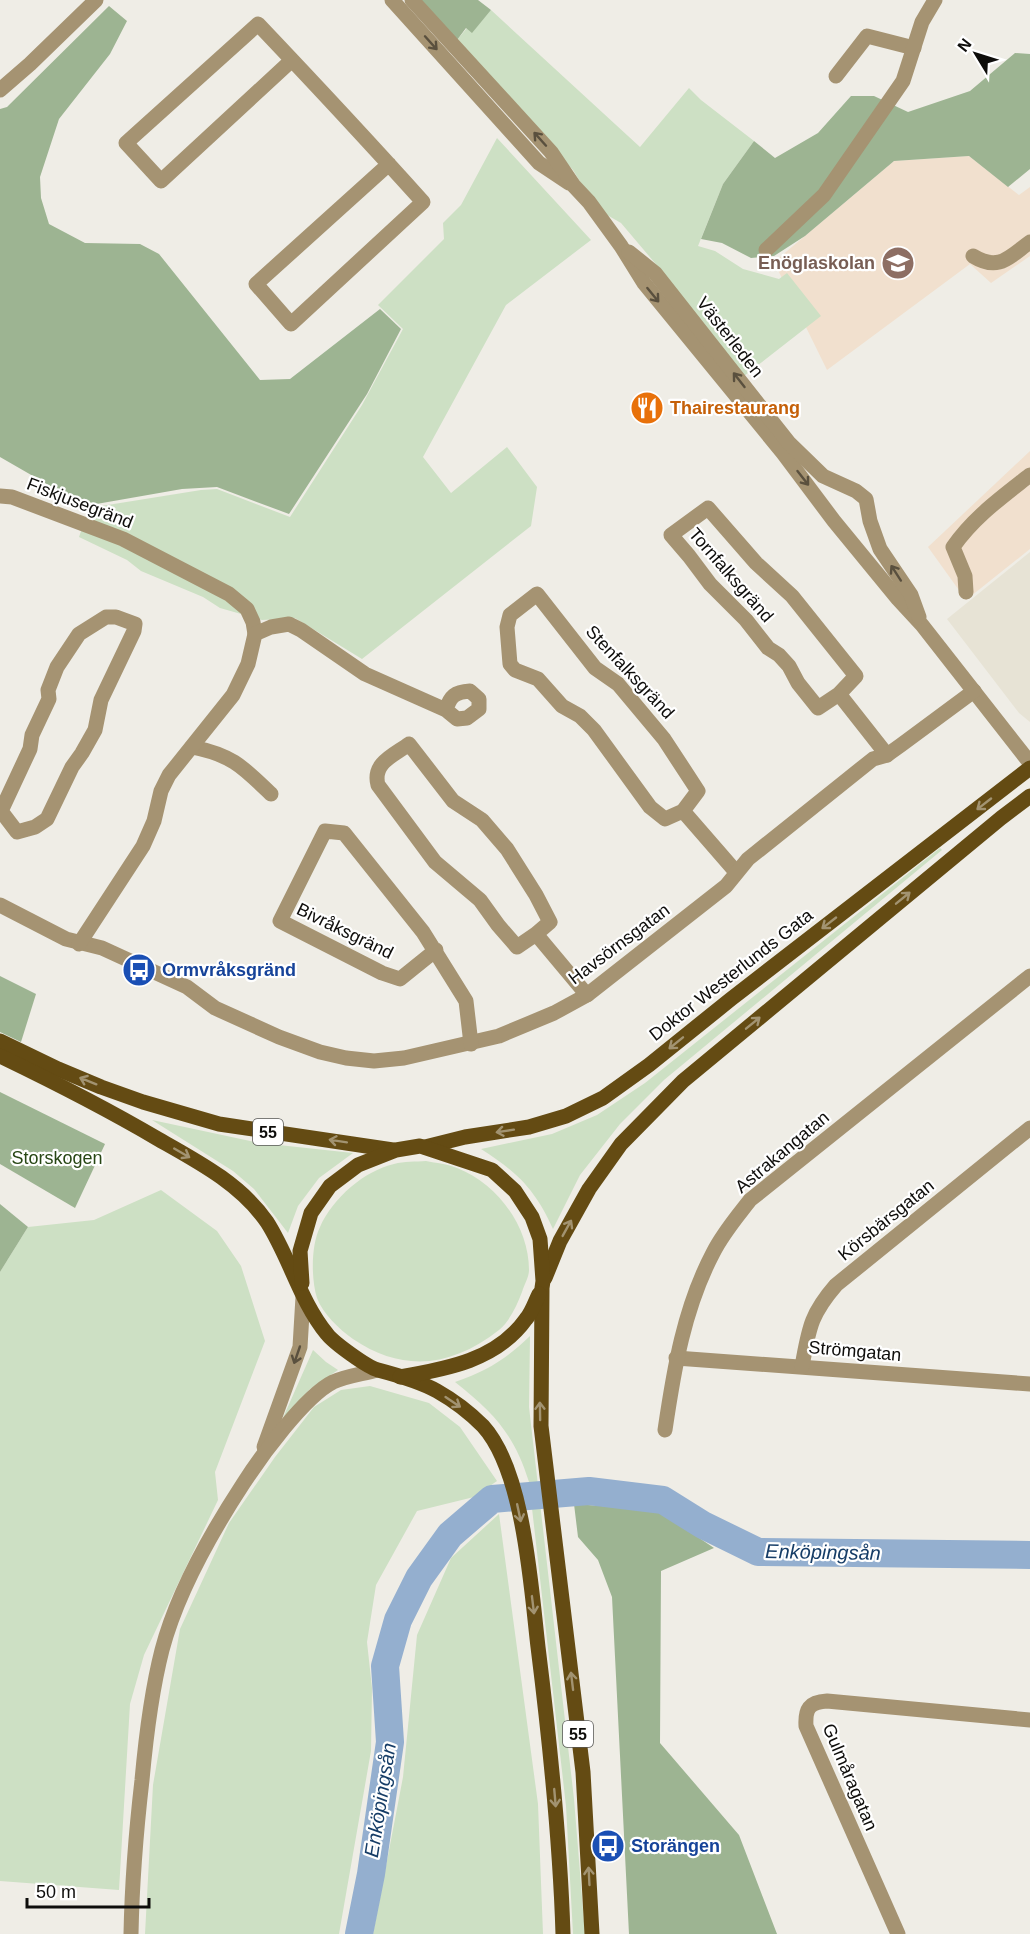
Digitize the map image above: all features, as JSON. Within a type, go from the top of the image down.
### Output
[{"type":"main road","name":"Doktor Westerlunds Gata","points":[[425,1147],[465,1137],[548,1122],[603,1098],[1030,768]]},
{"type":"main road","points":[[543,1285],[560,1241],[589,1189],[621,1144],[683,1081],[1030,796]]},
{"type":"main road","name":"55","points":[[0,1041],[101,1087],[219,1124],[396,1150]]},
{"type":"main road","name":"55","points":[[0,1056],[132,1123],[225,1179],[247,1198],[266,1221],[303,1295],[327,1335],[377,1370],[386,1371],[437,1391],[470,1413],[485,1428],[504,1460],[511,1479],[526,1546],[551,1755],[561,1868],[563,1934]]},
{"type":"main road","name":"55","points":[[303,1295],[300,1251],[311,1213],[330,1186],[358,1165],[396,1150],[425,1147],[492,1170],[515,1191],[532,1217],[540,1239],[543,1285],[540,1398],[546,1470],[583,1772],[592,1934]]},
{"type":"main road","name":"55","points":[[400,1377],[447,1369],[473,1361],[509,1338],[527,1319],[543,1285]]},
{"type":"street","points":[[0,90],[96,0]]},
{"type":"street","name":"Västerleden","points":[[392,0],[538,163],[574,186]]},
{"type":"street","name":"Västerleden","points":[[412,0],[551,152],[574,186],[589,202],[621,246],[644,284],[783,453],[898,599],[922,625],[1030,763]]},
{"type":"street","points":[[766,250],[824,195],[903,81],[922,22],[935,0]]},
{"type":"street","points":[[292,60],[161,181],[126,143],[258,24],[292,60],[389,164],[423,202],[291,324],[256,284],[389,164]]},
{"type":"street","points":[[836,76],[867,36],[914,48]]},
{"type":"street","points":[[973,256],[984,263],[1002,263],[1030,242]]},
{"type":"street","name":"Västerleden","points":[[621,246],[656,273],[789,443],[823,476],[856,491],[866,499],[870,521],[880,549],[911,595],[922,625]]},
{"type":"street","points":[[966,592],[965,576],[953,547],[985,510],[1030,475]]},
{"type":"street","points":[[828,512],[829,500],[833,492],[843,487]]},
{"type":"street","name":"Fiskjusegränd","points":[[0,496],[12,497],[123,539],[229,594],[247,609],[255,634]]},
{"type":"street","name":"Tornfalksgränd","points":[[708,508],[756,563],[792,596],[856,676],[839,694],[818,708],[798,683],[789,666],[779,655],[768,648],[746,620],[710,584],[670,535],[708,508]]},
{"type":"street","name":"Stenfalksgränd","points":[[537,594],[595,668],[618,684],[664,739],[698,791],[683,811],[665,819],[650,807],[594,730],[580,716],[562,706],[538,679],[515,670],[510,664],[507,627],[510,615],[537,594]]},
{"type":"street","points":[[106,617],[116,617],[135,624],[134,631],[100,700],[95,730],[72,767],[47,819],[35,827],[17,832],[1,811],[30,749],[32,735],[49,699],[48,690],[57,667],[79,634],[106,617]]},
{"type":"street","points":[[79,944],[143,846],[154,821],[161,791],[169,775],[233,695],[248,664],[255,634],[271,627],[289,624],[365,674],[446,710]]},
{"type":"street","name":"Havsörnsgatan","points":[[0,905],[66,939],[102,948],[187,987],[215,1008],[242,1021],[320,1052],[374,1061],[404,1058],[471,1044],[523,1028],[587,995],[726,886],[748,859],[873,759],[887,755],[974,691]]},
{"type":"street","points":[[839,694],[887,755]]},
{"type":"street","points":[[409,744],[453,801],[482,820],[507,849],[536,894],[550,922],[536,934],[517,947],[480,900],[435,862],[378,785],[376,776],[378,767],[409,744]]},
{"type":"street","points":[[192,747],[226,756],[241,765],[271,794]]},
{"type":"street","points":[[683,811],[736,872]]},
{"type":"street","name":"Bivråksgränd","points":[[436,950],[400,979],[382,973],[280,921],[325,831],[344,833],[436,950],[466,1001],[471,1044]]},
{"type":"street","points":[[536,934],[587,995]]},
{"type":"street","name":"Astrakangatan","points":[[665,1430],[676,1358],[688,1314],[713,1253],[750,1200],[1030,976]]},
{"type":"street","name":"Körsbärsgatan","points":[[802,1366],[811,1322],[822,1301],[836,1285],[1030,1128]]},
{"type":"street","points":[[259,1460],[300,1347],[303,1295]]},
{"type":"street","name":"Strömgatan","points":[[676,1358],[1030,1384]]},
{"type":"street","points":[[131,1934],[133,1868],[148,1716],[163,1649],[186,1586],[216,1527],[259,1460],[306,1405],[333,1382],[377,1370]]},
{"type":"street","name":"Gulmåragatan","points":[[898,1934],[806,1726],[805,1715],[816,1702],[827,1701],[1030,1720]]},
{"type":"shaded area","name":"Enöglaskolan","points":[[969,156],[1019,195],[1030,187],[1030,256],[991,283],[970,264],[827,370],[774,262],[894,161]]},
{"type":"shaded area","points":[[1030,451],[1030,549],[966,600],[928,547]]},
{"type":"shaded area","points":[[1030,552],[1030,722],[1019,713],[947,619]]},
{"type":"green space","points":[[419,0],[478,0],[491,10],[472,33],[466,28],[457,40]]},
{"type":"green space","points":[[109,6],[127,21],[110,54],[59,119],[40,177],[41,198],[49,224],[85,243],[140,244],[159,254],[260,380],[290,379],[380,309],[401,329],[367,394],[289,514],[217,487],[182,489],[85,506],[0,457],[0,109],[7,107]]},
{"type":"green space","points":[[491,10],[640,147],[689,88],[754,141],[723,184],[698,246],[715,251],[743,269],[779,279],[787,273],[821,316],[744,376],[621,223],[607,215],[584,188],[573,170],[457,40],[467,28],[472,32]]},
{"type":"green space","points":[[1015,53],[1030,54],[1030,169],[1008,187],[969,156],[894,161],[805,236],[774,256],[751,258],[722,243],[701,239],[723,184],[754,141],[775,158],[818,133],[851,96],[874,96],[908,112],[970,91]]},
{"type":"green space","points":[[497,138],[591,240],[506,305],[423,457],[451,493],[507,447],[537,487],[531,526],[362,659],[295,618],[262,620],[220,608],[203,597],[141,571],[127,560],[79,537],[89,508],[201,490],[217,489],[290,517],[362,405],[403,329],[378,305],[444,239],[443,223],[461,205]]},
{"type":"green space","points":[[940,848],[942,850],[664,1080],[620,1124],[580,1175],[553,1229],[539,1203],[524,1183],[481,1149],[552,1134],[597,1115],[645,1083]]},
{"type":"green space","points":[[0,976],[36,994],[21,1042],[0,1032]]},
{"type":"green space","name":"Storskogen","points":[[0,1092],[105,1144],[75,1208],[0,1164]]},
{"type":"green space","points":[[152,1120],[260,1143],[353,1153],[319,1178],[298,1206],[288,1233],[254,1189],[233,1171]]},
{"type":"green space","points":[[426,1161],[453,1167],[472,1175],[498,1196],[517,1223],[524,1238],[529,1273],[515,1307],[507,1322],[499,1330],[463,1352],[427,1361],[409,1361],[372,1350],[353,1339],[332,1321],[317,1298],[313,1272],[314,1252],[317,1234],[326,1216],[351,1187],[372,1173],[394,1164]]},
{"type":"green space","points":[[161,1190],[217,1231],[241,1266],[265,1341],[215,1472],[218,1500],[144,1655],[130,1704],[119,1890],[0,1881],[0,1272],[28,1227],[94,1220]]},
{"type":"green space","name":"Storskogen","points":[[0,1204],[28,1227],[0,1272]]},
{"type":"green space","points":[[530,1336],[529,1407],[574,1799],[585,1934],[573,1934],[566,1806],[529,1482],[517,1450],[501,1426],[481,1404],[455,1382],[496,1364]]},
{"type":"green space","points":[[313,1350],[338,1370],[310,1389],[282,1420]]},
{"type":"green space","points":[[370,1386],[429,1403],[460,1427],[497,1481],[474,1497],[417,1511],[376,1585],[367,1642],[372,1688],[371,1751],[339,1934],[145,1934],[153,1785],[180,1629],[229,1523],[275,1457],[314,1407],[341,1390]]},
{"type":"green space","points":[[574,1504],[658,1510],[714,1548],[661,1571],[660,1743],[739,1835],[777,1934],[629,1934],[612,1597],[598,1560],[578,1537]]},
{"type":"green space","points":[[499,1514],[538,1804],[543,1934],[373,1934],[403,1777],[417,1635],[451,1558]]},
{"type":"waterway","name":"Enköpingsån","points":[[359,1934],[371,1874],[390,1742],[385,1666],[398,1620],[419,1578],[450,1535],[492,1499],[589,1491],[663,1500],[703,1525],[758,1552],[1030,1555]]},
{"type":"place","name":"Enöglaskolan","points":[[898,263]]},
{"type":"place","name":"Thairestaurang","points":[[647,408]]},
{"type":"place","name":"Ormvråksgränd","points":[[139,970]]},
{"type":"place","name":"Storängen","points":[[608,1846]]}]
